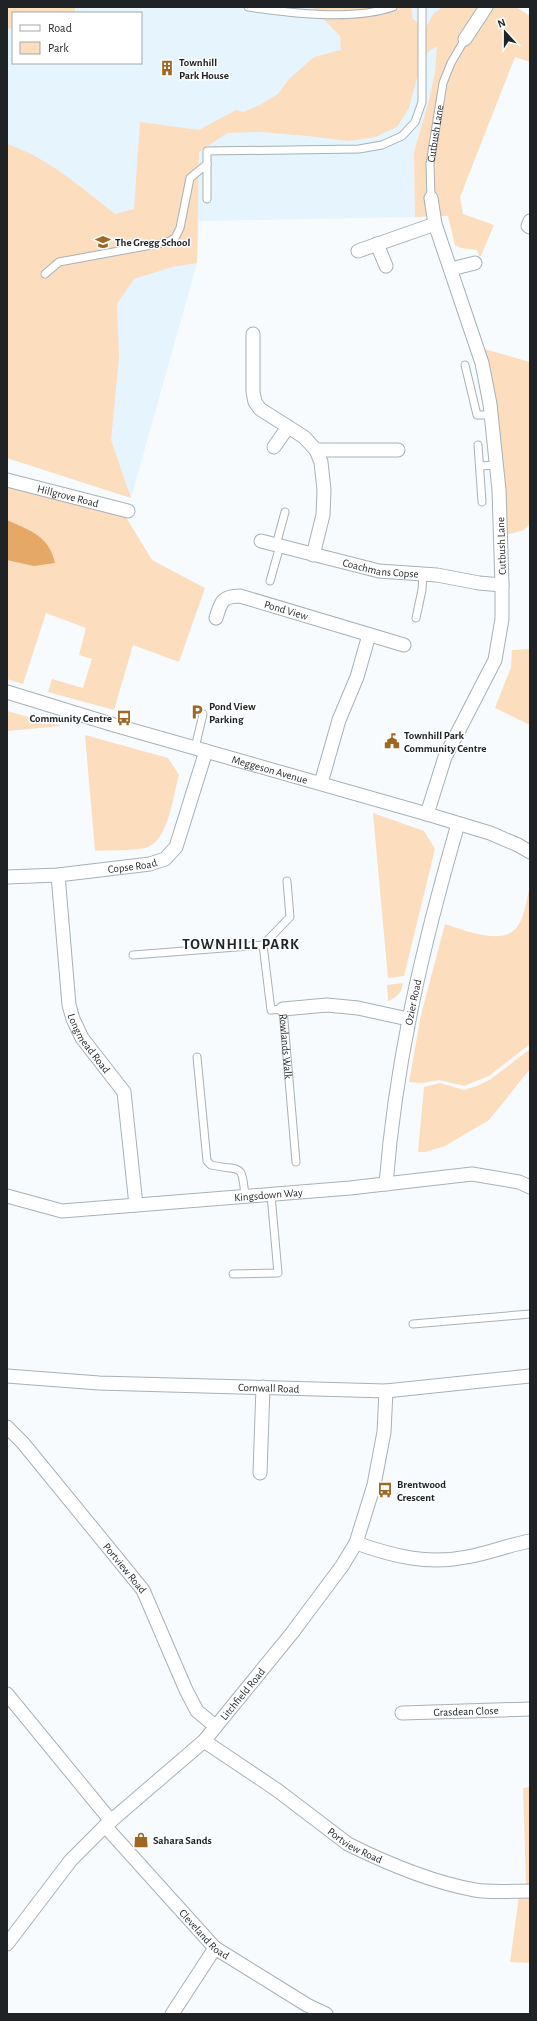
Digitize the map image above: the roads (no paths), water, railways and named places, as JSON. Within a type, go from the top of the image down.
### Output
[{"type":"street","name":"Cutbush Lane","points":[[465,39],[486,7]]},
{"type":"street","name":"Cutbush Lane","points":[[427,814],[445,757],[495,660],[502,619],[502,585],[492,415],[482,362],[435,224],[431,198]]},
{"type":"street","points":[[530,221],[528,226],[530,227]]},
{"type":"street","points":[[358,251],[435,224]]},
{"type":"street","points":[[377,244],[386,266]]},
{"type":"street","points":[[451,269],[475,263]]},
{"type":"street","points":[[253,334],[253,392],[255,402],[260,409],[304,437],[316,450],[321,462],[324,490],[323,515],[313,555]]},
{"type":"street","points":[[274,447],[288,427]]},
{"type":"street","points":[[316,450],[398,450]]},
{"type":"street","name":"Hillgrove Road","points":[[7,480],[128,511]]},
{"type":"street","name":"Coachmans Copse","points":[[261,541],[379,571],[423,574],[479,584],[502,585]]},
{"type":"street","name":"Pond View","points":[[216,618],[221,603],[225,598],[230,596],[240,596],[404,645]]},
{"type":"street","points":[[321,783],[339,720],[357,677],[369,635]]},
{"type":"street","name":"Meggeson Avenue","points":[[7,692],[200,750],[427,814],[518,845],[530,852]]},
{"type":"street","name":"Copse Road","points":[[7,877],[58,875],[150,864],[166,859],[176,847],[190,808],[200,750]]},
{"type":"street","name":"Ozier Road","points":[[386,1184],[392,1116],[408,1019],[426,938],[458,824]]},
{"type":"street","name":"Longmead Road","points":[[58,875],[69,1005],[73,1019],[82,1038],[124,1092],[136,1205]]},
{"type":"street","name":"Rowlands Walk","points":[[283,1009],[327,1005],[358,1008],[408,1019]]},
{"type":"street","name":"Kingsdown Way","points":[[7,1196],[62,1211],[271,1195],[472,1174],[519,1182],[530,1187]]},
{"type":"street","name":"Cornwall Road","points":[[7,1376],[99,1383],[386,1391],[530,1376]]},
{"type":"street","points":[[260,1473],[263,1387]]},
{"type":"street","name":"Litchfield Road","points":[[7,1944],[67,1865],[108,1824],[204,1741],[292,1634],[342,1566],[356,1544],[374,1485],[384,1432],[386,1391]]},
{"type":"street","name":"Portview Road","points":[[7,1427],[23,1444],[143,1590],[186,1690],[197,1711],[215,1726]]},
{"type":"street","points":[[356,1544],[393,1556],[446,1560],[465,1558],[530,1541]]},
{"type":"street","name":"Cleveland Road","points":[[7,1694],[108,1824],[215,1948],[307,2005],[326,2014]]},
{"type":"street","name":"Grasdean Close","points":[[402,1713],[530,1709]]},
{"type":"street","name":"Portview Road","points":[[204,1741],[277,1790],[348,1844],[381,1860],[428,1877],[475,1890],[530,1891]]},
{"type":"street","points":[[172,2014],[215,1948]]},
{"type":"lane","points":[[248,7],[284,12],[357,14],[393,7]]},
{"type":"lane","points":[[207,199],[207,151],[359,149],[382,145],[402,136],[415,122],[422,102],[422,7]]},
{"type":"lane","name":"Cutbush Lane","points":[[431,198],[430,164],[443,83],[451,63],[465,39]]},
{"type":"lane","points":[[45,274],[59,262],[168,242],[175,238],[180,228],[190,178],[207,164]]},
{"type":"lane","points":[[465,365],[477,416],[492,415]]},
{"type":"lane","points":[[478,445],[482,502]]},
{"type":"lane","points":[[480,466],[496,465]]},
{"type":"lane","points":[[270,581],[285,512]]},
{"type":"lane","points":[[416,618],[422,590],[423,574]]},
{"type":"lane","points":[[200,750],[203,714]]},
{"type":"lane","points":[[133,955],[263,945],[290,916],[287,881]]},
{"type":"lane","points":[[263,945],[271,1010],[283,1009]]},
{"type":"lane","name":"Rowlands Walk","points":[[283,1009],[296,1162]]},
{"type":"lane","points":[[197,1057],[207,1160],[211,1165],[235,1167],[240,1171],[243,1178],[245,1197]]},
{"type":"lane","points":[[233,1274],[278,1274],[271,1195]]},
{"type":"lane","points":[[413,1324],[530,1314]]},
{"type":"place","name":"Townhill Park House","points":[[167,68]]},
{"type":"place","name":"The Gregg School","points":[[103,242]]},
{"type":"place","name":"Pond View Parking","points":[[197,712]]},
{"type":"place","name":"Community Centre","points":[[124,718]]},
{"type":"place","name":"Townhill Park Community Centre","points":[[392,741]]},
{"type":"place","name":"Brentwood Crescent","points":[[385,1490]]},
{"type":"place","name":"Sahara Sands","points":[[141,1840]]},
{"type":"district","name":"TOWNHILL PARK","points":[[241,944]]}]
